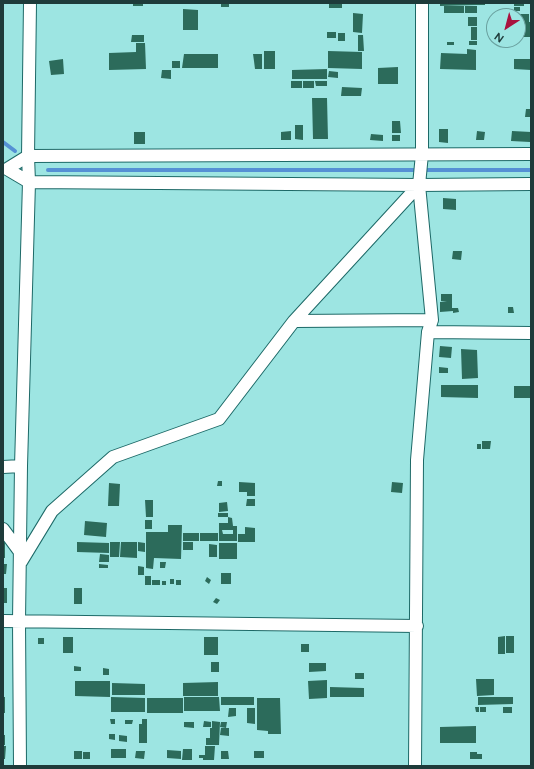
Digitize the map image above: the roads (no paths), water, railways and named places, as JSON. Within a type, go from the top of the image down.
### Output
[{"type":"street","points":[[20,766],[19,621],[21,466],[28,182],[30,3]]},
{"type":"street","points":[[415,766],[417,460],[430,326],[419,181],[421,158],[422,3]]},
{"type":"street","points":[[5,169],[28,156],[421,158],[531,154]]},
{"type":"street","points":[[5,169],[28,182],[419,181],[531,184]]},
{"type":"street","points":[[20,557],[52,511],[113,457],[219,419],[294,321],[419,181]]},
{"type":"street","points":[[294,321],[430,326],[531,332]]},
{"type":"street","points":[[3,467],[21,466]]},
{"type":"street","points":[[3,529],[20,557]]},
{"type":"street","points":[[3,621],[417,626]]},
{"type":"waterway","points":[[3,142],[15,151]]},
{"type":"waterway","points":[[48,170],[531,170]]}]
